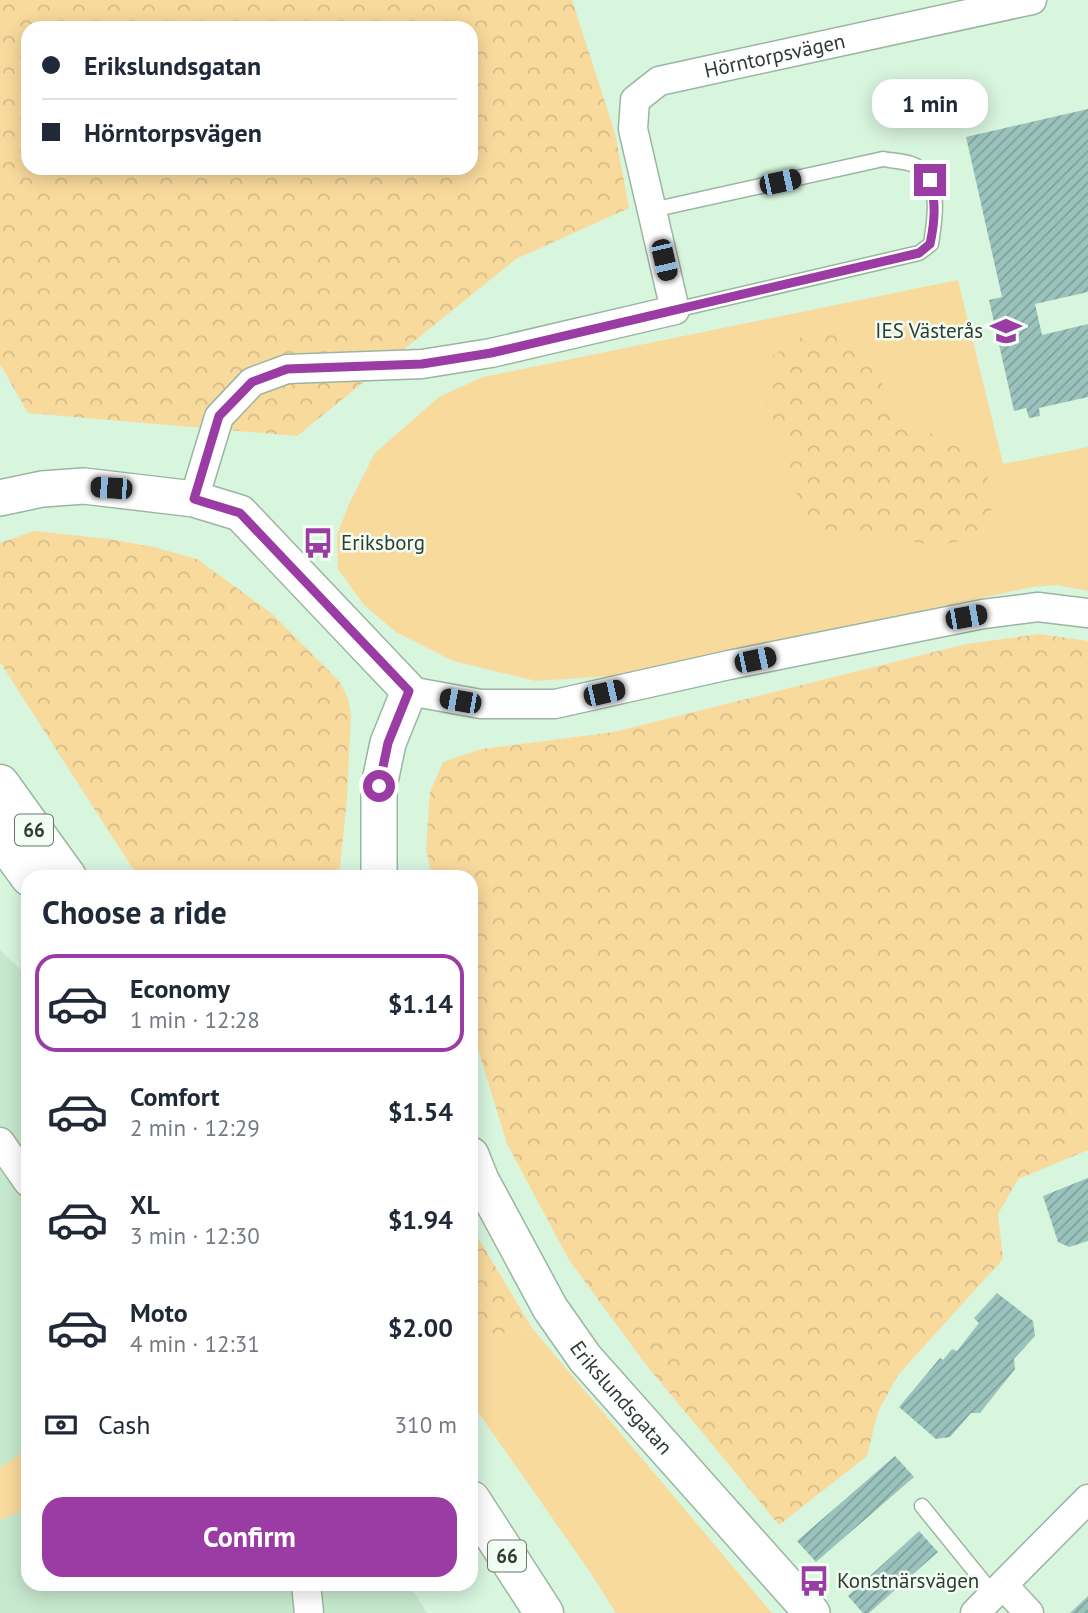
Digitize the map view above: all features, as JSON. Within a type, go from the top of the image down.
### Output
[{"type":"main road","name":"66","points":[[0,784],[62,870]]},
{"type":"main road","name":"66","points":[[0,836],[25,870]]},
{"type":"main road","points":[[0,858],[21,884]]},
{"type":"main road","name":"66","points":[[478,1511],[544,1613]]},
{"type":"street","name":"Hörntorpsvägen","points":[[675,310],[638,156],[633,129],[635,100],[659,81],[1032,0]]},
{"type":"street","points":[[194,499],[219,416],[252,382],[287,369],[422,364],[491,353],[675,310]]},
{"type":"street","points":[[0,487],[42,489],[84,486],[194,499],[240,513],[409,691],[481,704],[555,704],[729,665],[983,614],[1038,607],[1088,613]]},
{"type":"street","points":[[0,498],[42,489]]},
{"type":"street","points":[[379,870],[379,786],[388,743],[409,691]]},
{"type":"street","points":[[0,1142],[21,1172]]},
{"type":"street","name":"Erikslundsgatan","points":[[478,1172],[550,1308],[585,1357],[812,1613]]},
{"type":"street","points":[[1029,1613],[991,1598],[1088,1499]]},
{"type":"street","points":[[307,1591],[309,1613]]},
{"type":"lane","points":[[652,210],[883,159],[914,164],[930,180],[934,195],[936,215],[930,244],[919,253],[675,310]]},
{"type":"lane","points":[[922,1506],[991,1598]]},
{"type":"shaded area","points":[[0,950],[21,970],[21,1591],[413,1591],[427,1613],[0,1613]]},
{"type":"green space","points":[[0,0],[572,0],[615,133],[629,208],[516,259],[297,436],[28,413],[0,364]]},
{"type":"green space","points":[[958,280],[1003,464],[1088,447],[1088,591],[1057,585],[1032,587],[623,675],[536,681],[453,661],[396,632],[364,605],[338,569],[337,535],[349,504],[375,453],[439,397],[483,377]]},
{"type":"green space","points":[[806,334],[845,334],[873,367],[900,417],[963,450],[987,473],[992,509],[971,539],[940,545],[865,537],[818,528],[803,516],[783,443],[761,388],[773,356]]},
{"type":"green space","points":[[34,531],[154,547],[197,559],[271,613],[339,681],[348,698],[351,715],[347,798],[340,870],[134,870],[0,662],[0,543]]},
{"type":"green space","points":[[1039,634],[1088,641],[1088,1150],[1018,1179],[998,1214],[1003,1259],[898,1375],[878,1412],[867,1456],[779,1525],[647,1366],[569,1260],[507,1144],[478,1049],[478,870],[430,870],[426,849],[430,792],[443,762],[482,749],[614,732],[966,644]]},
{"type":"green space","points":[[478,1238],[532,1328],[478,1340]]},
{"type":"green space","points":[[532,1328],[772,1613],[616,1613],[478,1412],[478,1340]]},
{"type":"green space","points":[[21,1453],[21,1512],[0,1520],[0,1468]]},
{"type":"building","points":[[1088,109],[1088,292],[1035,304],[1042,335],[1088,324],[1088,397],[1039,408],[1040,416],[1029,418],[1026,408],[1014,411],[989,300],[1002,297],[966,137]]},
{"type":"building","points":[[1088,1178],[1088,1241],[1069,1247],[1058,1242],[1043,1196]]},
{"type":"building","points":[[997,1293],[1033,1321],[1035,1336],[1014,1359],[1015,1369],[980,1413],[971,1413],[950,1437],[936,1439],[899,1407],[940,1358],[943,1360],[952,1349],[957,1351],[979,1323],[974,1318]]},
{"type":"building","points":[[895,1456],[914,1477],[816,1562],[797,1541]]},
{"type":"building","points":[[919,1531],[938,1552],[869,1613],[863,1613],[848,1596]]},
{"type":"building","points":[[1088,1596],[1088,1613],[1070,1613]]},
{"type":"place","name":"IES Västerås","points":[[1006,331]]},
{"type":"place","name":"Eriksborg","points":[[318,543]]},
{"type":"place","name":"Konstnärsvägen","points":[[814,1581]]},
{"type":"route","points":[[379,786],[388,743],[409,691],[240,513],[194,499],[219,416],[252,382],[287,369],[422,364],[491,353],[919,253],[930,244],[936,215],[930,180]]}]
